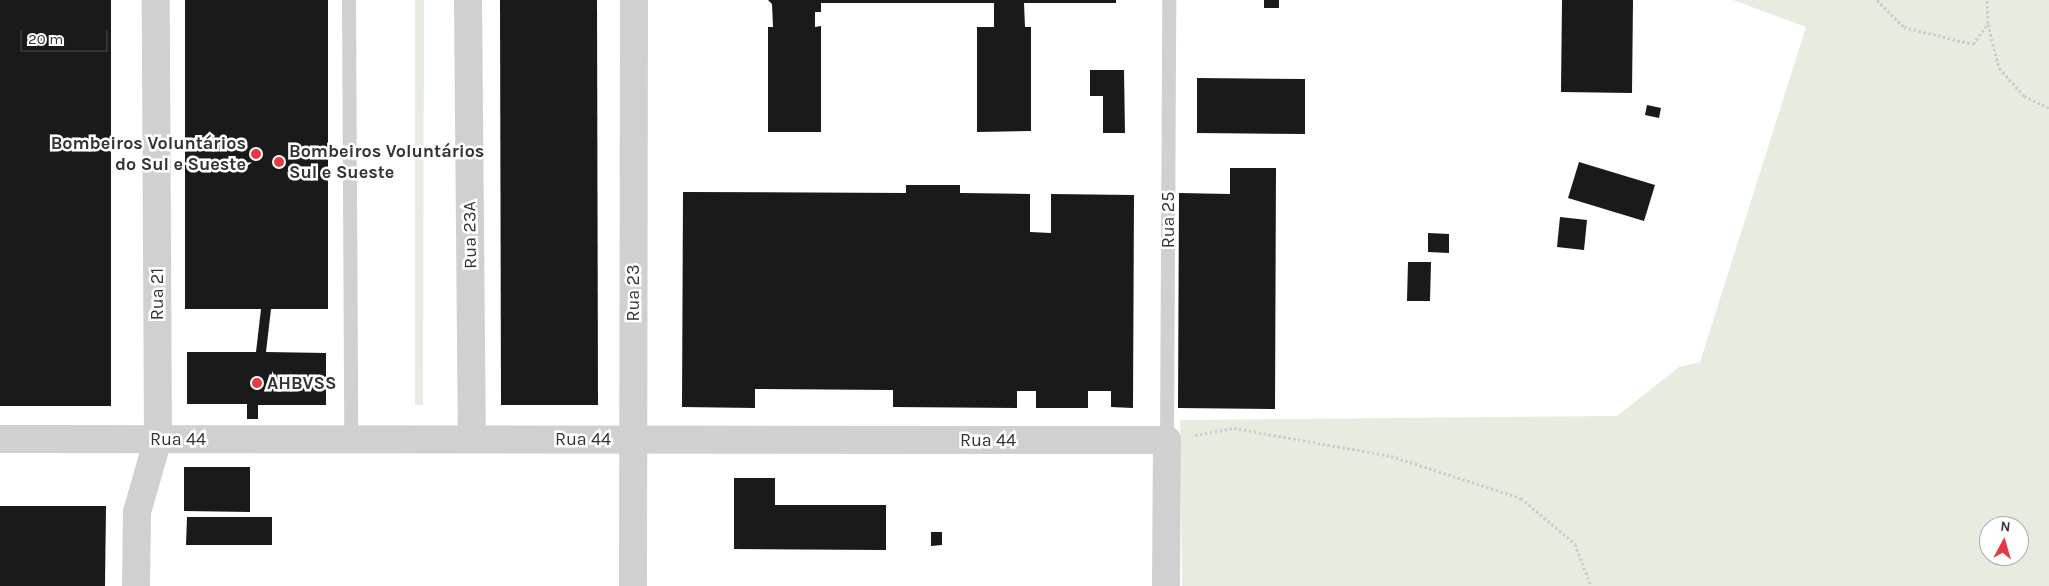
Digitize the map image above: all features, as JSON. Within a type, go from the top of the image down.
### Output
[{"type":"street","name":"Rua 21","points":[[136,586],[137,512],[158,439],[156,0]]},
{"type":"street","name":"Rua 23A","points":[[468,0],[472,439]]},
{"type":"street","name":"Rua 23","points":[[632,586],[634,0]]},
{"type":"street","name":"Rua 44","points":[[0,439],[1167,440]]},
{"type":"street","points":[[1166,586],[1167,440]]},
{"type":"lane","points":[[349,0],[351,439]]},
{"type":"lane","name":"Rua 25","points":[[1167,440],[1169,0]]},
{"type":"path","points":[[1877,0],[1904,26],[1973,44],[1988,23]]},
{"type":"path","points":[[1987,0],[1988,23],[1999,68],[2024,96],[2049,108]]},
{"type":"path","points":[[1167,440],[1234,428],[1391,456],[1521,498],[1575,544],[1591,586]]},
{"type":"shaded area","points":[[415,0],[424,0],[423,405],[415,405]]},
{"type":"shaded area","points":[[1733,0],[2049,0],[2049,586],[1182,586],[1180,420],[1617,416],[1679,367],[1700,362],[1806,27]]},
{"type":"building","points":[[0,0],[111,0],[111,406],[0,406]]},
{"type":"building","name":"Bombeiros Voluntários do Sul e Sueste","points":[[185,0],[328,0],[328,309],[271,309],[266,352],[326,353],[326,405],[258,405],[258,419],[247,419],[247,404],[187,404],[187,352],[256,352],[261,309],[185,309]]},
{"type":"building","points":[[500,0],[597,0],[598,405],[501,405]]},
{"type":"building","points":[[768,0],[1116,0],[1116,3],[1024,3],[1025,27],[1031,27],[1031,131],[977,132],[977,27],[994,27],[994,3],[821,3],[821,12],[815,12],[815,27],[821,26],[821,132],[768,132],[768,27],[773,27],[772,4]]},
{"type":"building","points":[[1264,0],[1279,0],[1279,8],[1264,8]]},
{"type":"building","points":[[1562,0],[1633,0],[1632,93],[1561,92]]},
{"type":"building","points":[[1090,70],[1124,70],[1125,133],[1103,133],[1103,96],[1090,96]]},
{"type":"building","points":[[1197,78],[1305,79],[1305,134],[1197,133]]},
{"type":"building","points":[[1647,105],[1661,108],[1659,118],[1645,115]]},
{"type":"building","points":[[1579,162],[1655,185],[1644,221],[1568,198]]},
{"type":"building","points":[[1230,168],[1276,168],[1275,409],[1178,408],[1179,193],[1230,194]]},
{"type":"building","points":[[906,185],[960,185],[960,193],[1030,194],[1030,232],[1051,233],[1051,194],[1134,195],[1133,408],[1111,407],[1111,391],[1088,391],[1088,408],[1036,408],[1036,391],[1017,391],[1017,408],[893,407],[893,390],[755,389],[755,408],[682,407],[683,192],[906,193]]},
{"type":"building","points":[[1560,217],[1587,220],[1584,250],[1557,247]]},
{"type":"building","points":[[1428,233],[1449,234],[1449,253],[1428,252]]},
{"type":"building","points":[[1408,262],[1431,262],[1430,301],[1407,301]]},
{"type":"building","points":[[184,467],[250,467],[250,512],[184,511]]},
{"type":"building","points":[[734,478],[775,478],[775,505],[886,505],[886,550],[734,549]]},
{"type":"building","points":[[0,506],[106,506],[105,586],[0,586]]},
{"type":"building","points":[[187,517],[272,517],[272,545],[186,545]]},
{"type":"building","points":[[931,532],[942,532],[942,545],[931,546]]},
{"type":"place","name":"Bombeiros Voluntários do Sul e Sueste","points":[[256,154]]},
{"type":"place","name":"Bombeiros Voluntários Sul e Sueste","points":[[279,162]]},
{"type":"place","name":"AHBVSS","points":[[257,383]]}]
